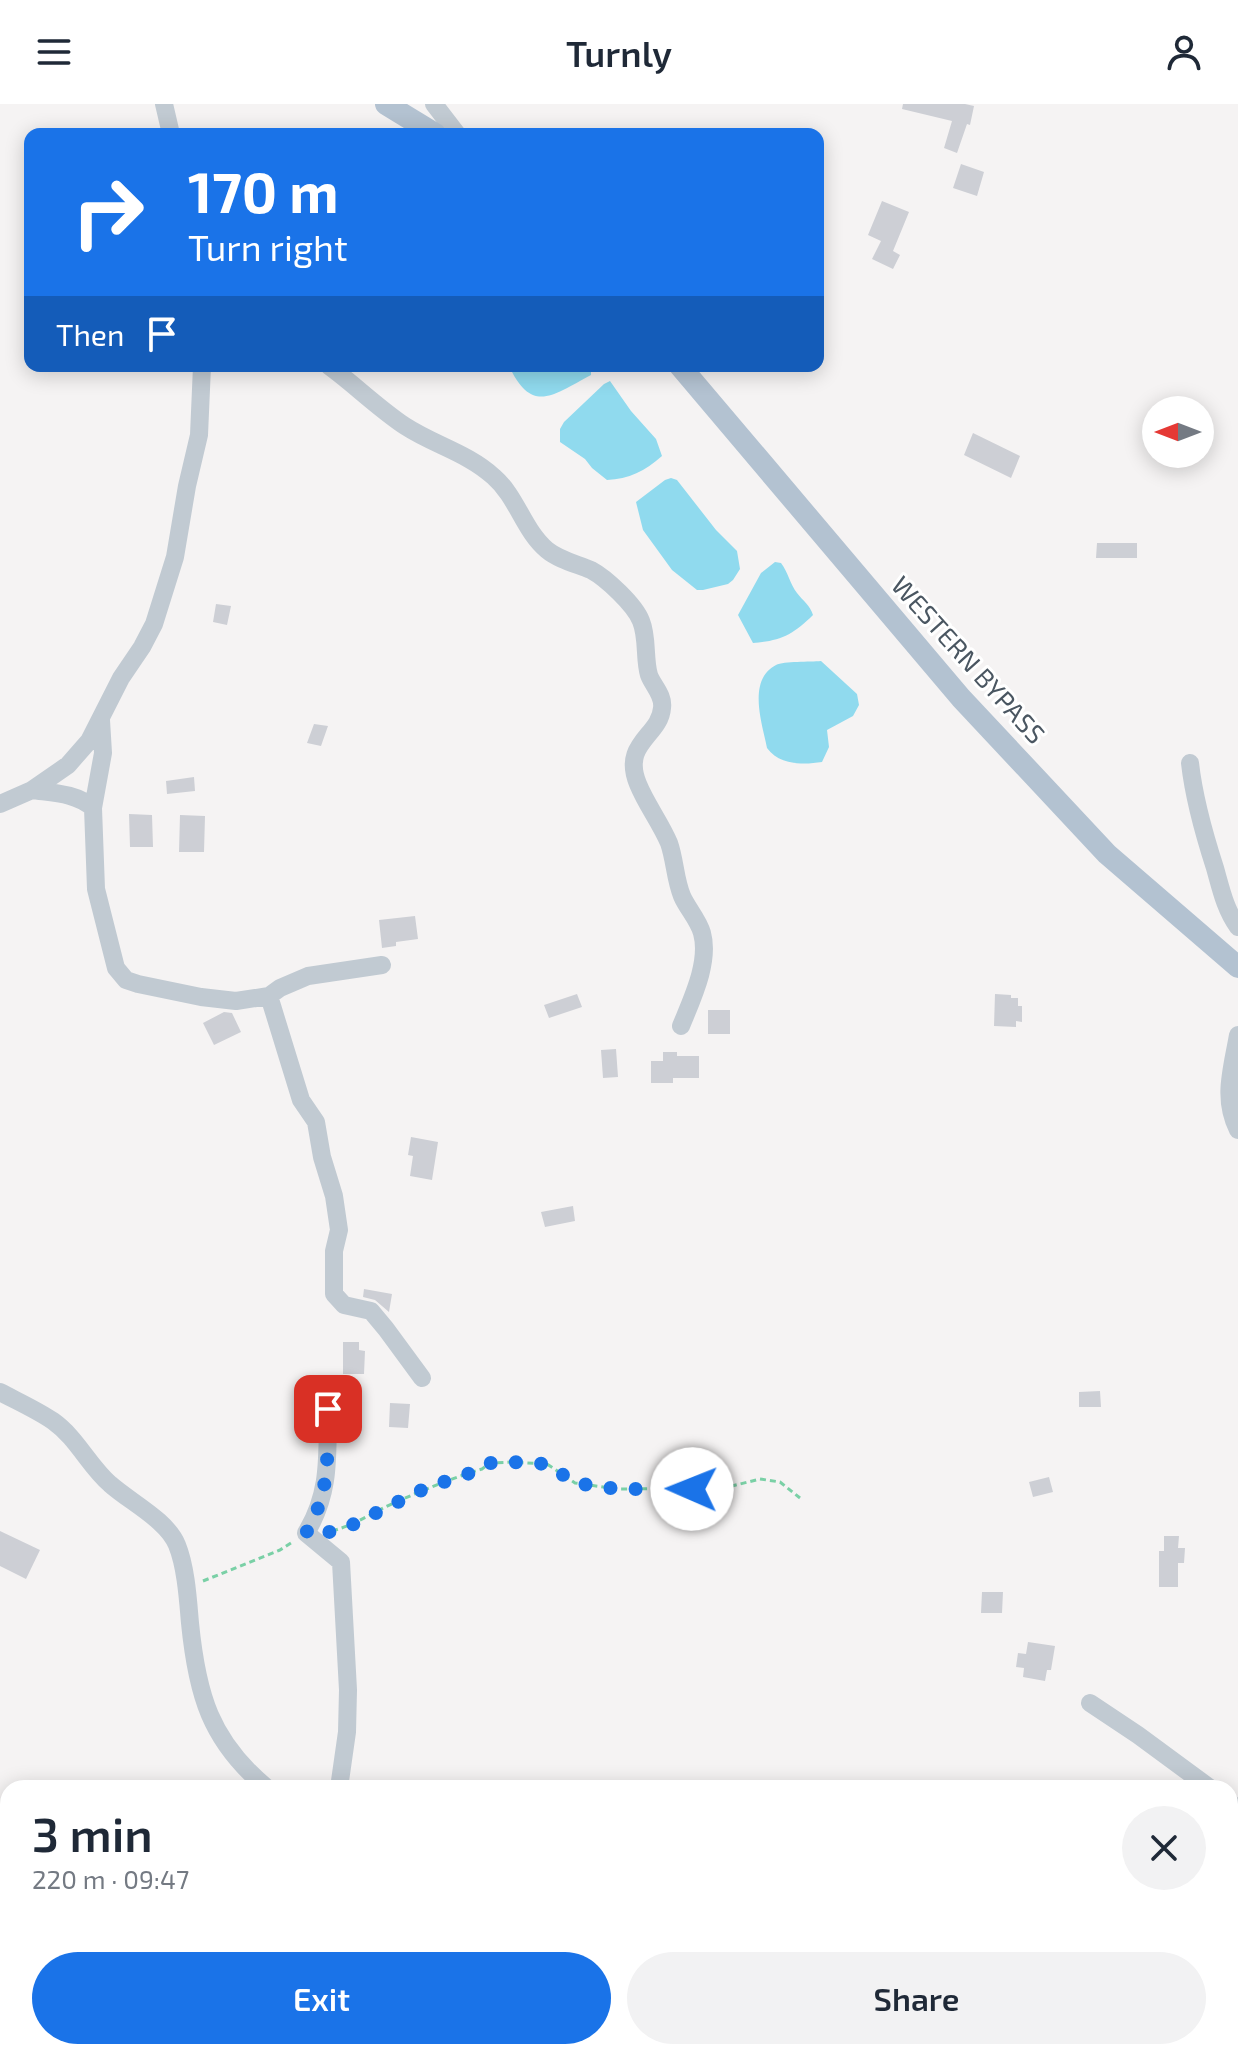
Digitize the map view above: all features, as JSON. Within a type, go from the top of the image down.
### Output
[{"type":"main road","points":[[386,104],[425,128]]},
{"type":"main road","name":"WESTERN BYPASS","points":[[685,372],[961,698],[1107,854],[1238,967]]},
{"type":"street","points":[[164,104],[170,128]]},
{"type":"street","points":[[434,104],[452,128]]},
{"type":"street","points":[[0,804],[32,790],[68,765],[89,741],[121,678],[154,624],[172,572],[199,435],[202,372]]},
{"type":"street","points":[[336,372],[404,426],[465,456],[493,475],[506,489],[546,549],[602,578],[637,613],[643,629],[649,674],[663,704],[661,714],[636,751],[634,774],[668,842],[682,896],[702,932],[700,976],[681,1026]]},
{"type":"street","points":[[101,719],[103,753],[93,808],[96,889],[116,968],[126,980],[201,997],[236,1001],[269,996],[308,976],[382,965]]},
{"type":"street","points":[[1190,763],[1194,796],[1212,860],[1228,913],[1238,927]]},
{"type":"street","points":[[32,790],[67,795],[93,808]]},
{"type":"street","points":[[269,996],[301,1100],[316,1122],[322,1157],[334,1196],[339,1230],[334,1251],[334,1294],[344,1305],[371,1311],[422,1378]]},
{"type":"street","points":[[1238,1035],[1228,1088],[1231,1115],[1238,1130]]},
{"type":"street","points":[[0,1392],[55,1422],[97,1472],[165,1529],[177,1544],[187,1588],[194,1661],[211,1721],[229,1750],[259,1780]]},
{"type":"street","points":[[328,1409],[326,1483],[318,1514],[306,1533],[341,1562],[348,1690],[347,1732],[340,1780]]},
{"type":"street","points":[[1090,1703],[1199,1780]]},
{"type":"path","points":[[187,1588],[280,1550],[306,1533],[346,1528],[426,1488],[482,1469],[490,1463],[547,1464],[575,1483],[617,1489],[724,1488],[760,1479],[780,1482],[800,1498]]},
{"type":"water","points":[[513,372],[591,372],[591,375],[565,389],[544,396],[535,396],[526,391]]},
{"type":"water","points":[[610,381],[656,439],[662,456],[636,473],[607,480],[585,459],[560,442],[560,429]]},
{"type":"water","points":[[671,478],[677,480],[716,530],[737,551],[740,569],[728,584],[697,590],[672,570],[643,530],[636,502]]},
{"type":"water","points":[[775,562],[781,563],[813,615],[786,636],[753,643],[738,615],[761,573]]},
{"type":"water","points":[[821,661],[857,694],[859,705],[853,716],[827,730],[829,747],[822,762],[785,761],[767,748],[759,703],[762,681],[776,665]]},
{"type":"building","points":[[903,104],[974,106],[970,125],[967,124],[957,153],[944,148],[952,121],[902,109]]},
{"type":"building","points":[[961,164],[984,172],[977,196],[953,188]]},
{"type":"building","points":[[882,201],[909,212],[893,251],[900,255],[893,269],[872,259],[881,241],[868,235]]},
{"type":"building","points":[[973,433],[1020,456],[1011,478],[964,455]]},
{"type":"building","points":[[1097,543],[1137,543],[1137,558],[1096,558]]},
{"type":"building","points":[[216,604],[231,606],[227,625],[213,622]]},
{"type":"building","points":[[314,724],[328,726],[321,746],[307,743]]},
{"type":"building","points":[[194,777],[195,791],[167,794],[166,781]]},
{"type":"building","points":[[129,814],[152,815],[153,847],[130,847]]},
{"type":"building","points":[[180,815],[205,816],[204,852],[179,852]]},
{"type":"building","points":[[415,916],[418,939],[396,942],[396,946],[382,948],[379,920]]},
{"type":"building","points":[[577,994],[582,1007],[549,1018],[544,1005]]},
{"type":"building","points":[[995,994],[1018,998],[1018,1006],[1022,1006],[1022,1022],[1016,1021],[1016,1027],[994,1026]]},
{"type":"building","points":[[708,1010],[730,1010],[730,1034],[708,1034]]},
{"type":"building","points":[[224,1012],[232,1013],[241,1032],[214,1045],[203,1023]]},
{"type":"building","points":[[616,1049],[618,1077],[603,1078],[601,1050]]},
{"type":"building","points":[[663,1052],[677,1052],[677,1056],[699,1056],[699,1078],[673,1078],[673,1083],[651,1083],[651,1061],[663,1061]]},
{"type":"building","points":[[411,1137],[438,1142],[432,1180],[410,1176],[413,1156],[408,1155]]},
{"type":"building","points":[[573,1206],[575,1221],[545,1227],[541,1212]]},
{"type":"building","points":[[364,1289],[392,1294],[389,1312],[375,1300],[363,1297]]},
{"type":"building","points":[[343,1342],[359,1342],[359,1350],[365,1351],[364,1374],[343,1374]]},
{"type":"building","points":[[1100,1391],[1101,1407],[1079,1407],[1079,1392]]},
{"type":"building","points":[[390,1403],[410,1404],[408,1428],[389,1427]]},
{"type":"building","points":[[1049,1477],[1053,1492],[1033,1497],[1029,1482]]},
{"type":"building","points":[[0,1531],[40,1550],[26,1579],[0,1566]]},
{"type":"building","points":[[1164,1536],[1179,1536],[1178,1548],[1185,1548],[1184,1563],[1178,1563],[1178,1587],[1159,1587],[1159,1551],[1164,1551]]},
{"type":"building","points":[[982,1592],[1003,1592],[1002,1613],[981,1613]]},
{"type":"building","points":[[1028,1642],[1055,1646],[1051,1670],[1047,1670],[1045,1681],[1023,1677],[1024,1668],[1016,1667],[1018,1653],[1026,1654]]},
{"type":"route","points":[[328,1409],[326,1483],[318,1514],[306,1533],[346,1528],[426,1488],[482,1469],[490,1463],[547,1464],[575,1483],[617,1489],[692,1489]]}]
